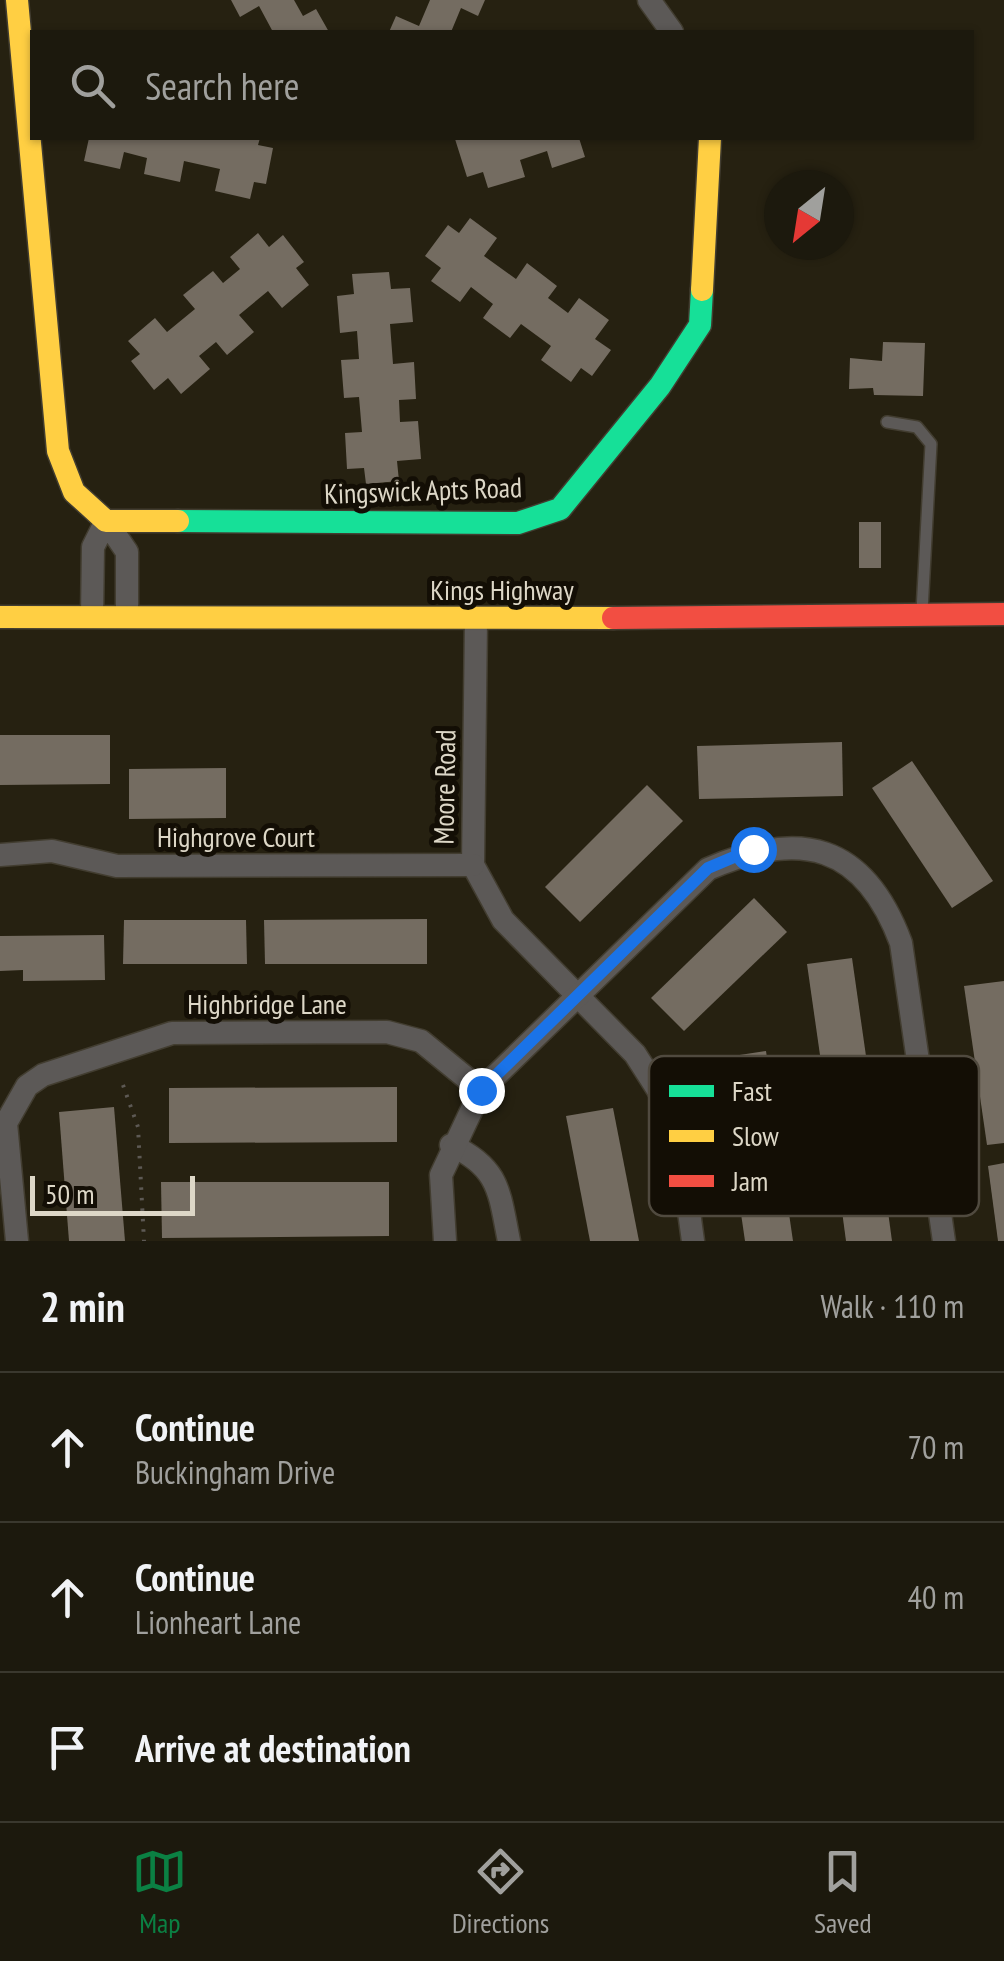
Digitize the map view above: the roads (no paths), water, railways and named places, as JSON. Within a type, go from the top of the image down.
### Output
[{"type":"street","points":[[18,0],[30,135]]},
{"type":"street","points":[[650,0],[671,30]]},
{"type":"street","points":[[30,140],[58,451],[68,483],[83,507],[106,521],[127,552],[128,616]]},
{"type":"street","name":"Kingswick Apts Road","points":[[106,521],[518,523],[560,509],[660,386],[700,325],[710,140]]},
{"type":"street","points":[[92,616],[93,547],[106,521]]},
{"type":"street","name":"Kings Highway","points":[[0,616],[476,620],[1004,614]]},
{"type":"street","name":"Moore Road","points":[[476,620],[474,865],[503,920],[635,1054],[649,1075]]},
{"type":"street","points":[[445,1241],[441,1175],[451,1146],[481,1090],[708,868],[753,849],[788,846],[825,853],[856,871],[889,910],[901,943],[917,1056]]},
{"type":"street","name":"Highgrove Court","points":[[0,856],[52,851],[118,866],[474,865]]},
{"type":"street","name":"Highbridge Lane","points":[[17,1241],[5,1137],[10,1108],[27,1086],[44,1074],[102,1054],[172,1033],[387,1032],[421,1041],[481,1090]]},
{"type":"street","points":[[451,1146],[477,1158],[496,1181],[508,1241]]},
{"type":"street","name":"Moore Road","points":[[689,1216],[692,1241]]},
{"type":"street","points":[[940,1216],[944,1241]]},
{"type":"lane","points":[[886,422],[917,427],[930,444],[922,615]]}]
